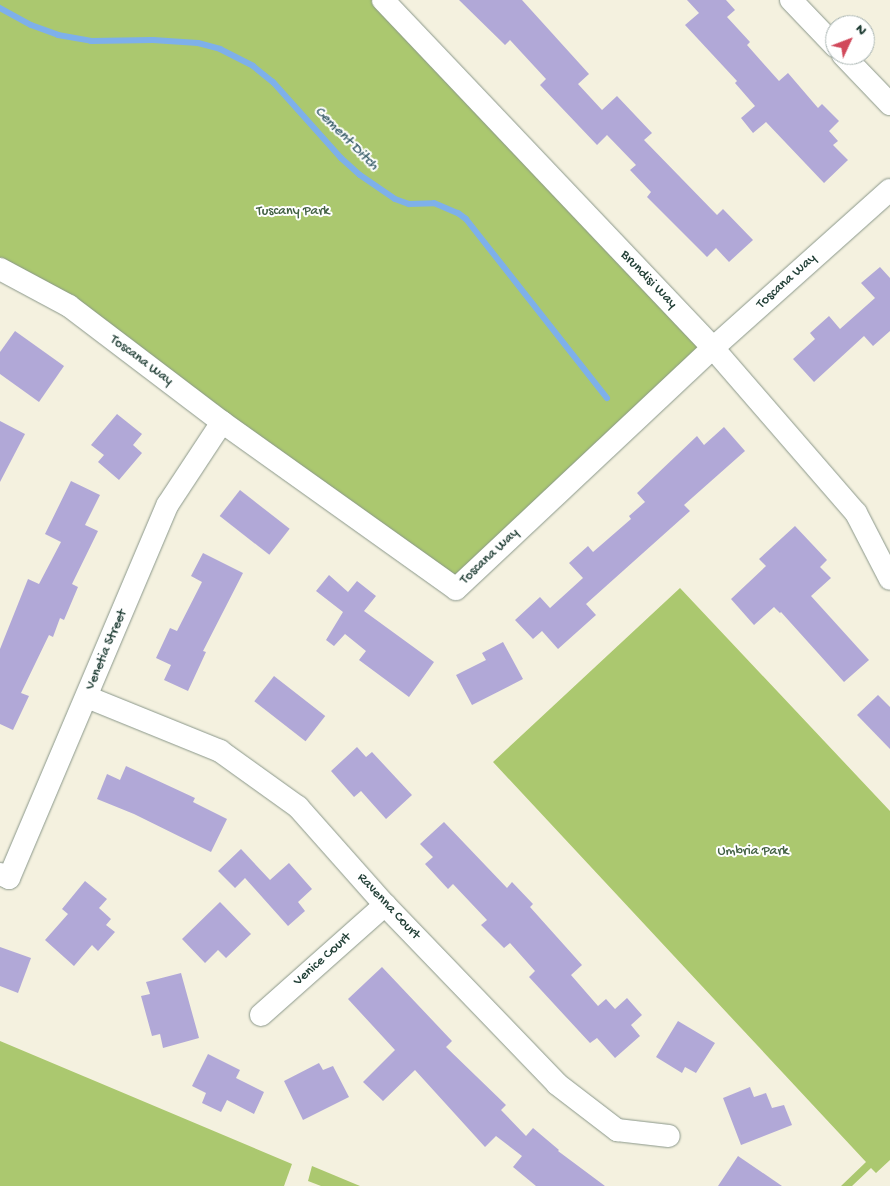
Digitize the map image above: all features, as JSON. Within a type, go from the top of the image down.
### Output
[{"type":"street","name":"Brundisi Way","points":[[383,0],[713,348],[856,513],[890,578]]},
{"type":"street","points":[[791,0],[825,36]]},
{"type":"street","points":[[853,65],[890,104]]},
{"type":"street","name":"Toscana Way","points":[[0,269],[70,306],[222,422],[456,589],[713,348],[890,190]]},
{"type":"street","name":"Venetia Street","points":[[0,874],[9,878],[168,504],[222,422]]},
{"type":"street","name":"Ravenna Court","points":[[87,697],[220,751],[298,806],[385,906],[557,1084],[617,1130],[669,1136]]},
{"type":"street","name":"Venice Court","points":[[261,1015],[385,906]]},
{"type":"green space","name":"Tuscany Park","points":[[0,0],[383,0],[713,348],[456,589],[0,269]]},
{"type":"green space","name":"Umbria Park","points":[[680,588],[890,811],[890,1160],[876,1173],[871,1168],[852,1186],[841,1186],[866,1162],[493,762]]},
{"type":"green space","points":[[0,1041],[292,1164],[284,1186],[0,1186]]},
{"type":"green space","points":[[312,1166],[360,1186],[321,1186],[308,1181]]},
{"type":"building","points":[[459,0],[522,0],[589,74],[578,84],[602,110],[617,96],[652,133],[644,140],[717,215],[723,209],[753,240],[729,262],[716,248],[707,257],[647,197],[651,192],[630,170],[636,165],[607,135],[597,145],[540,85],[546,79],[510,40],[505,45]]},
{"type":"building","points":[[687,0],[726,0],[735,10],[727,17],[750,42],[747,45],[779,81],[788,73],[818,108],[822,104],[839,121],[829,131],[838,141],[833,145],[848,160],[824,183],[766,122],[753,133],[741,118],[755,106],[735,83],[737,81],[685,25],[699,13]]},
{"type":"building","points":[[880,267],[890,278],[890,331],[873,346],[864,336],[814,382],[793,359],[815,339],[810,333],[829,316],[840,329],[875,298],[861,283]]},
{"type":"building","points":[[15,331],[64,366],[39,402],[0,374],[0,352]]},
{"type":"building","points":[[117,414],[142,434],[133,445],[142,453],[119,480],[98,462],[104,455],[91,445]]},
{"type":"building","points":[[0,421],[25,434],[0,482]]},
{"type":"building","points":[[724,427],[745,451],[684,505],[690,511],[586,604],[596,615],[558,649],[542,631],[533,639],[515,620],[540,597],[550,608],[583,578],[569,563],[588,546],[593,552],[631,519],[629,516],[645,502],[637,493],[697,436],[704,445]]},
{"type":"building","points":[[71,481],[100,495],[85,525],[98,531],[72,584],[78,587],[64,620],[60,618],[53,637],[49,635],[21,693],[29,696],[13,730],[0,724],[0,649],[28,579],[39,584],[61,542],[45,534]]},
{"type":"building","points":[[240,490],[290,529],[269,555],[220,516]]},
{"type":"building","points":[[795,526],[827,560],[820,567],[831,578],[811,596],[869,660],[844,682],[781,612],[774,607],[754,625],[731,599],[766,566],[759,559]]},
{"type":"building","points":[[203,553],[243,573],[203,651],[206,652],[188,691],[164,680],[171,665],[156,658],[170,628],[177,631],[202,582],[191,576]]},
{"type":"building","points":[[329,575],[348,592],[357,581],[376,596],[364,611],[434,662],[409,697],[359,660],[366,651],[345,634],[334,646],[326,640],[343,612],[316,591]]},
{"type":"building","points":[[503,642],[523,679],[472,705],[456,675],[486,660],[482,653]]},
{"type":"building","points":[[274,676],[325,716],[306,741],[254,701]]},
{"type":"building","points":[[878,695],[890,707],[890,749],[857,715]]},
{"type":"building","points":[[357,747],[366,757],[372,752],[412,795],[386,819],[361,791],[354,797],[331,771]]},
{"type":"building","points":[[126,766],[195,798],[193,802],[227,819],[211,852],[134,814],[97,799],[107,774],[120,780]]},
{"type":"building","points":[[444,822],[507,888],[512,882],[533,904],[530,907],[582,965],[571,975],[598,1006],[606,999],[615,1009],[627,998],[642,1015],[631,1025],[640,1036],[615,1058],[597,1038],[590,1043],[529,977],[535,971],[510,943],[504,948],[481,925],[487,920],[453,884],[448,889],[425,864],[433,857],[420,844]]},
{"type":"building","points":[[241,849],[270,880],[289,863],[312,889],[298,902],[305,911],[288,926],[245,878],[235,888],[218,871]]},
{"type":"building","points":[[85,881],[107,899],[99,908],[111,919],[106,925],[115,932],[98,951],[92,945],[74,966],[45,940],[68,914],[62,909]]},
{"type":"building","points":[[220,902],[251,934],[226,958],[218,950],[205,963],[182,939]]},
{"type":"building","points":[[0,947],[31,958],[18,993],[0,986]]},
{"type":"building","points":[[382,967],[452,1041],[446,1047],[506,1105],[501,1110],[526,1136],[533,1128],[558,1151],[605,1186],[536,1186],[513,1167],[522,1156],[496,1136],[485,1147],[415,1070],[383,1101],[363,1082],[395,1050],[348,999]]},
{"type":"building","points":[[181,973],[199,1038],[163,1048],[160,1034],[152,1036],[141,996],[150,994],[146,982]]},
{"type":"building","points":[[678,1021],[715,1043],[696,1073],[685,1067],[682,1073],[656,1057]]},
{"type":"building","points":[[208,1054],[240,1070],[236,1078],[264,1092],[254,1114],[227,1100],[221,1112],[202,1103],[206,1093],[192,1086]]},
{"type":"building","points":[[319,1063],[323,1070],[333,1066],[349,1097],[303,1120],[284,1081]]},
{"type":"building","points":[[750,1087],[754,1097],[766,1093],[772,1108],[784,1105],[792,1125],[741,1145],[723,1098]]},
{"type":"building","points":[[738,1156],[782,1186],[718,1186]]},
{"type":"waterway","name":"Cement Ditch","points":[[0,8],[31,25],[58,35],[91,41],[153,40],[198,43],[220,49],[253,66],[273,82],[341,158],[360,175],[395,199],[409,204],[434,203],[458,213],[466,219],[607,398]]}]
